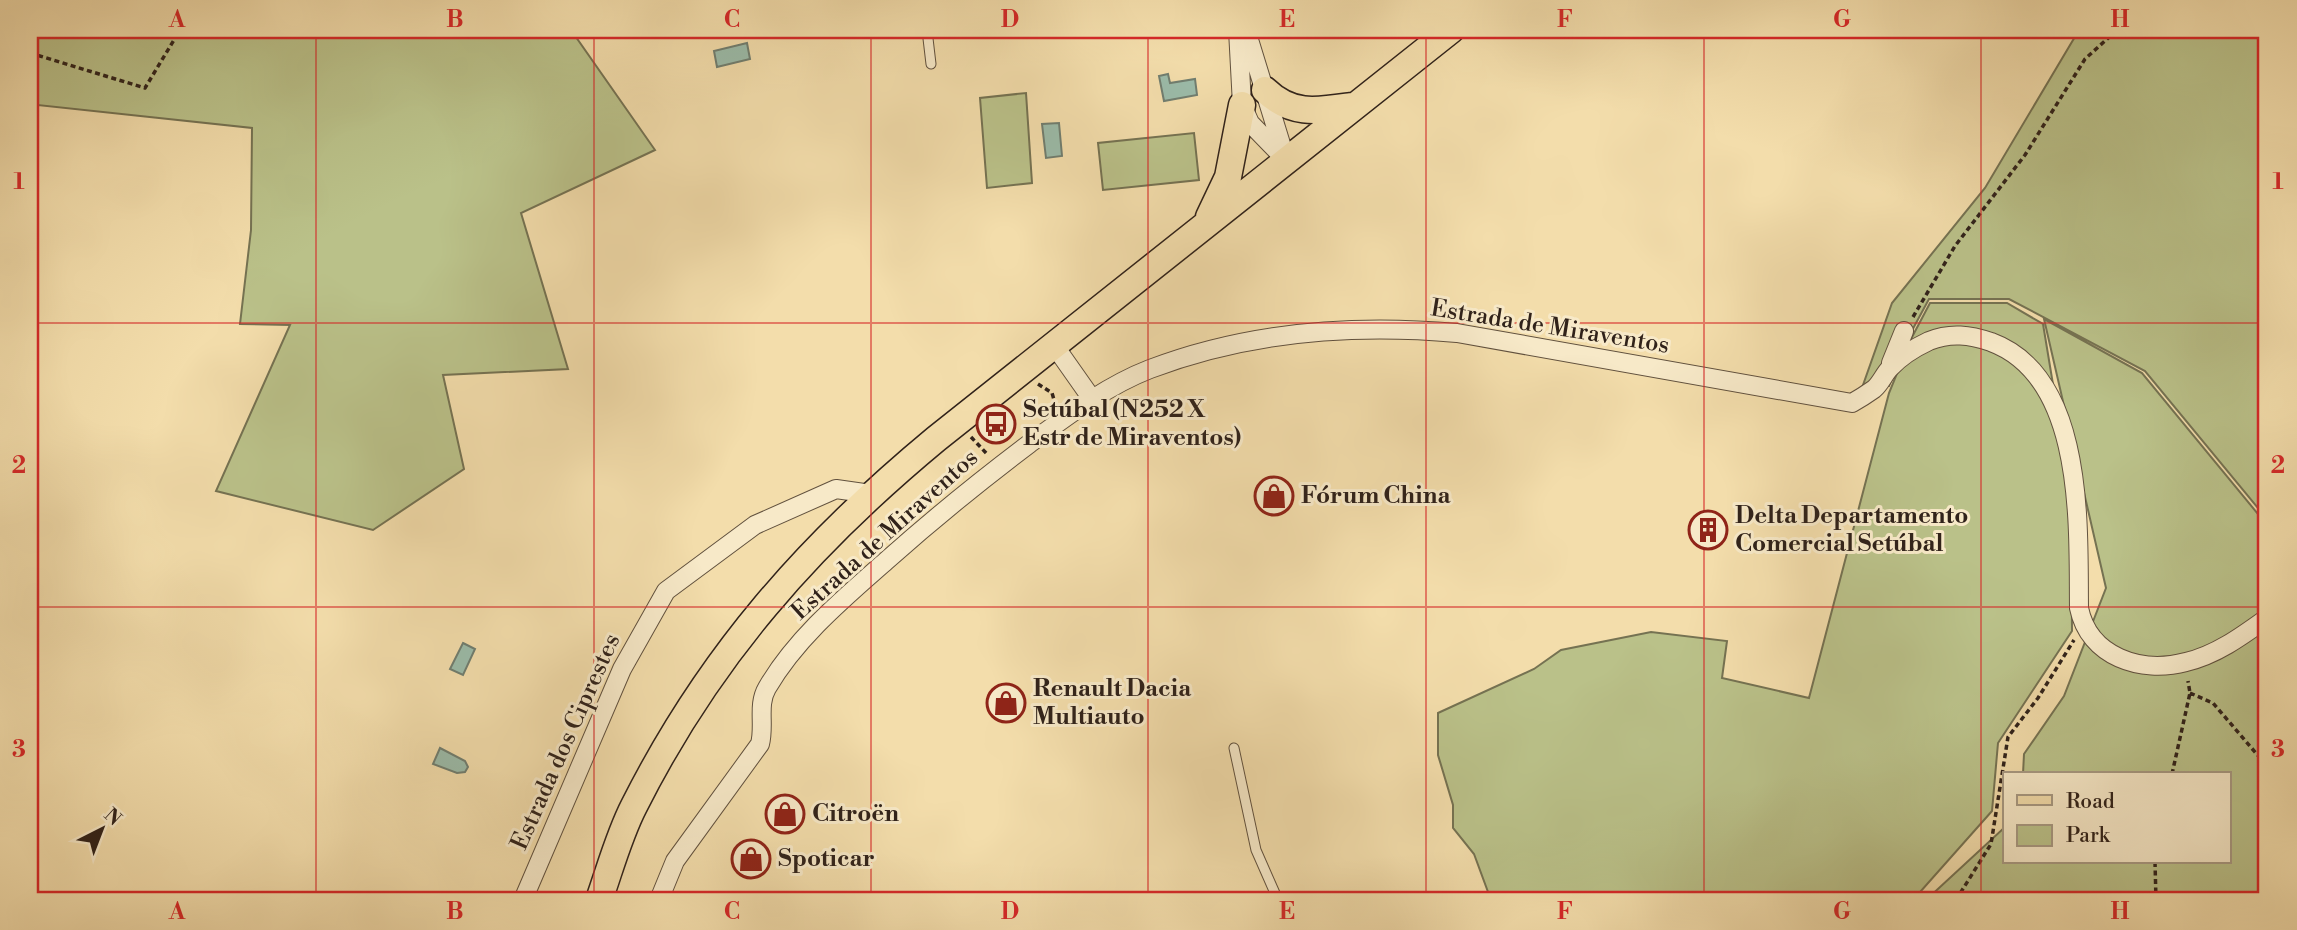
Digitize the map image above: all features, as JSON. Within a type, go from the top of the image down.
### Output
[{"type":"main road","points":[[599,900],[633,807],[693,702],[732,646],[789,576],[871,494],[1285,159],[1451,30]]},
{"type":"main road","points":[[1265,90],[1287,107],[1302,111],[1352,106]]},
{"type":"main road","points":[[1207,222],[1228,177],[1242,105]]},
{"type":"street","points":[[1238,30],[1242,105],[1250,123],[1285,159]]},
{"type":"street","points":[[1246,30],[1285,159]]},
{"type":"street","name":"Estrada de Miraventos","points":[[659,900],[675,862],[760,744],[763,731],[760,707],[765,691],[809,633],[944,511],[1092,399],[1149,369],[1233,345],[1302,334],[1419,330],[1496,339],[1852,403],[1877,387],[1888,369]]},
{"type":"street","points":[[1888,369],[1904,331]]},
{"type":"street","points":[[1888,369],[1904,354],[1931,340],[1954,335],[1973,336],[1997,345],[2016,357],[2033,374],[2049,398],[2070,447],[2078,494],[2079,608],[2083,626],[2103,650],[2119,659],[2162,666],[2185,663],[2231,643],[2267,618]]},
{"type":"street","points":[[1054,345],[1092,399]]},
{"type":"street","name":"Estrada dos Ciprestes","points":[[523,900],[622,669],[666,591],[755,525],[836,489],[871,494]]},
{"type":"lane","points":[[927,30],[932,64]]},
{"type":"lane","points":[[1234,748],[1256,850],[1278,900]]},
{"type":"path","points":[[30,52],[145,88],[180,30]]},
{"type":"path","points":[[507,30],[513,38]]},
{"type":"path","points":[[1904,331],[1955,246],[2025,155],[2085,59],[2117,30]]},
{"type":"path","points":[[971,437],[985,452]]},
{"type":"path","points":[[1956,900],[1991,844],[2008,737],[2038,698],[2083,626]]},
{"type":"path","points":[[2172,772],[2190,693],[2185,663]]},
{"type":"path","points":[[2190,693],[2213,703],[2267,765]]},
{"type":"path","points":[[2155,864],[2156,900]]},
{"type":"green space","points":[[30,30],[571,30],[655,150],[521,213],[568,369],[443,375],[464,469],[373,530],[216,491],[290,325],[240,324],[251,230],[252,128],[38,105],[30,145]]},
{"type":"green space","points":[[2079,30],[2267,30],[2267,519],[2145,371],[2009,299],[1929,299],[1909,336],[1889,386],[1863,385],[1892,303],[1985,188]]},
{"type":"green space","points":[[1026,93],[1032,183],[987,188],[980,98]]},
{"type":"green space","points":[[1194,133],[1199,180],[1103,190],[1098,143]]},
{"type":"green space","points":[[1930,303],[2007,303],[2043,324],[2071,493],[2072,631],[1998,743],[1992,811],[1913,900],[1491,900],[1474,854],[1453,828],[1453,805],[1438,755],[1438,713],[1534,669],[1561,650],[1651,632],[1727,641],[1722,678],[1809,698],[1889,393],[1911,339]]},
{"type":"green space","points":[[2044,319],[2142,373],[2267,525],[2267,900],[1926,900],[2003,829],[2003,864],[2230,864],[2230,772],[2023,772],[2024,754],[2064,696],[2106,588]]},
{"type":"shaded area","points":[[747,43],[750,59],[717,67],[714,51]]},
{"type":"shaded area","points":[[1168,74],[1170,83],[1195,79],[1197,95],[1164,101],[1159,76]]},
{"type":"shaded area","points":[[1059,123],[1062,156],[1046,158],[1042,124]]},
{"type":"shaded area","points":[[463,643],[475,649],[463,675],[450,669]]},
{"type":"shaded area","points":[[440,748],[465,761],[468,767],[465,772],[457,773],[433,764]]},
{"type":"place","name":"Setúbal (N252 X Estr de Miraventos)","points":[[996,424]]},
{"type":"place","name":"Fórum China","points":[[1274,496]]},
{"type":"place","name":"Delta Departamento Comercial Setúbal","points":[[1708,530]]},
{"type":"place","name":"Renault Dacia Multiauto","points":[[1006,703]]},
{"type":"place","name":"Citroën","points":[[785,814]]},
{"type":"place","name":"Spoticar","points":[[751,859]]}]
